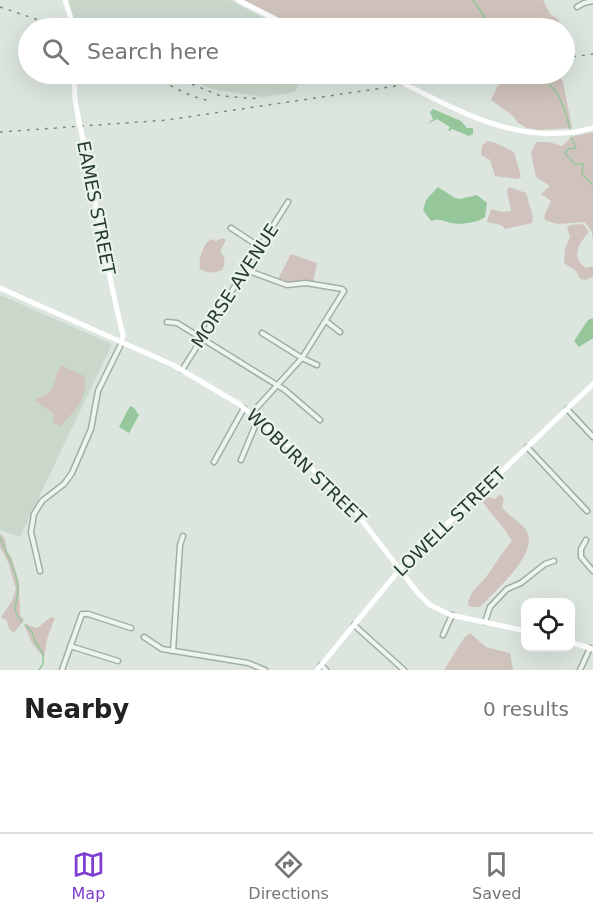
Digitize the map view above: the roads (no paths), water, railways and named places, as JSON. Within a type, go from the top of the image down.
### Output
[{"type":"main road","points":[[65,0],[71,18]]},
{"type":"main road","points":[[238,0],[273,18]]},
{"type":"main road","name":"EAMES STREET","points":[[74,84],[79,122],[108,274],[123,335],[122,342]]},
{"type":"main road","points":[[406,84],[464,114],[514,130],[554,134],[593,128]]},
{"type":"main road","name":"WOBURN STREET","points":[[0,288],[182,370],[244,407],[259,418],[354,510],[425,600],[438,610],[452,615],[521,630]]},
{"type":"main road","name":"LOWELL STREET","points":[[319,668],[400,569],[593,384]]},
{"type":"main road","points":[[575,644],[591,649]]},
{"type":"street","points":[[577,8],[593,1]]},
{"type":"street","name":"MORSE AVENUE","points":[[182,370],[288,202]]},
{"type":"street","points":[[231,228],[261,247]]},
{"type":"street","points":[[246,270],[287,285],[306,283],[343,289],[344,292],[302,358],[252,414]]},
{"type":"street","points":[[326,321],[340,332]]},
{"type":"street","points":[[167,322],[177,323],[278,386],[297,399],[320,420]]},
{"type":"street","points":[[262,333],[317,365]]},
{"type":"street","points":[[40,571],[31,532],[34,514],[42,501],[62,486],[70,475],[91,429],[98,391],[122,342]]},
{"type":"street","points":[[214,462],[244,407]]},
{"type":"street","points":[[567,409],[593,437]]},
{"type":"street","points":[[241,460],[259,418]]},
{"type":"street","points":[[527,447],[587,511]]},
{"type":"street","points":[[173,651],[180,545],[183,536]]},
{"type":"street","points":[[586,540],[581,549],[581,558],[593,571]]},
{"type":"street","points":[[485,622],[490,607],[505,591],[521,583],[545,564],[554,561]]},
{"type":"street","points":[[62,670],[82,614],[131,628]]},
{"type":"street","points":[[443,635],[452,615]]},
{"type":"street","points":[[354,625],[404,670]]},
{"type":"street","points":[[144,637],[160,648],[248,663],[266,670]]},
{"type":"street","points":[[70,646],[118,661]]},
{"type":"street","points":[[580,670],[591,649]]},
{"type":"street","points":[[319,668],[326,670]]},
{"type":"waterway","points":[[473,0],[485,18]]},
{"type":"waterway","points":[[548,84],[559,96],[570,129]]},
{"type":"waterway","points":[[571,137],[576,148],[568,149],[565,153],[575,164],[583,164],[582,174],[593,185]]},
{"type":"waterway","points":[[0,537],[17,580],[18,592],[15,609],[22,622]]},
{"type":"waterway","points":[[25,625],[32,632],[43,654],[43,664],[39,670]]},
{"type":"railway","points":[[0,7],[32,18]]},
{"type":"railway","points":[[575,56],[593,54]]},
{"type":"railway","points":[[167,84],[209,101]]},
{"type":"railway","points":[[192,84],[221,96],[261,99]]},
{"type":"railway","points":[[0,132],[167,120],[410,84]]}]
